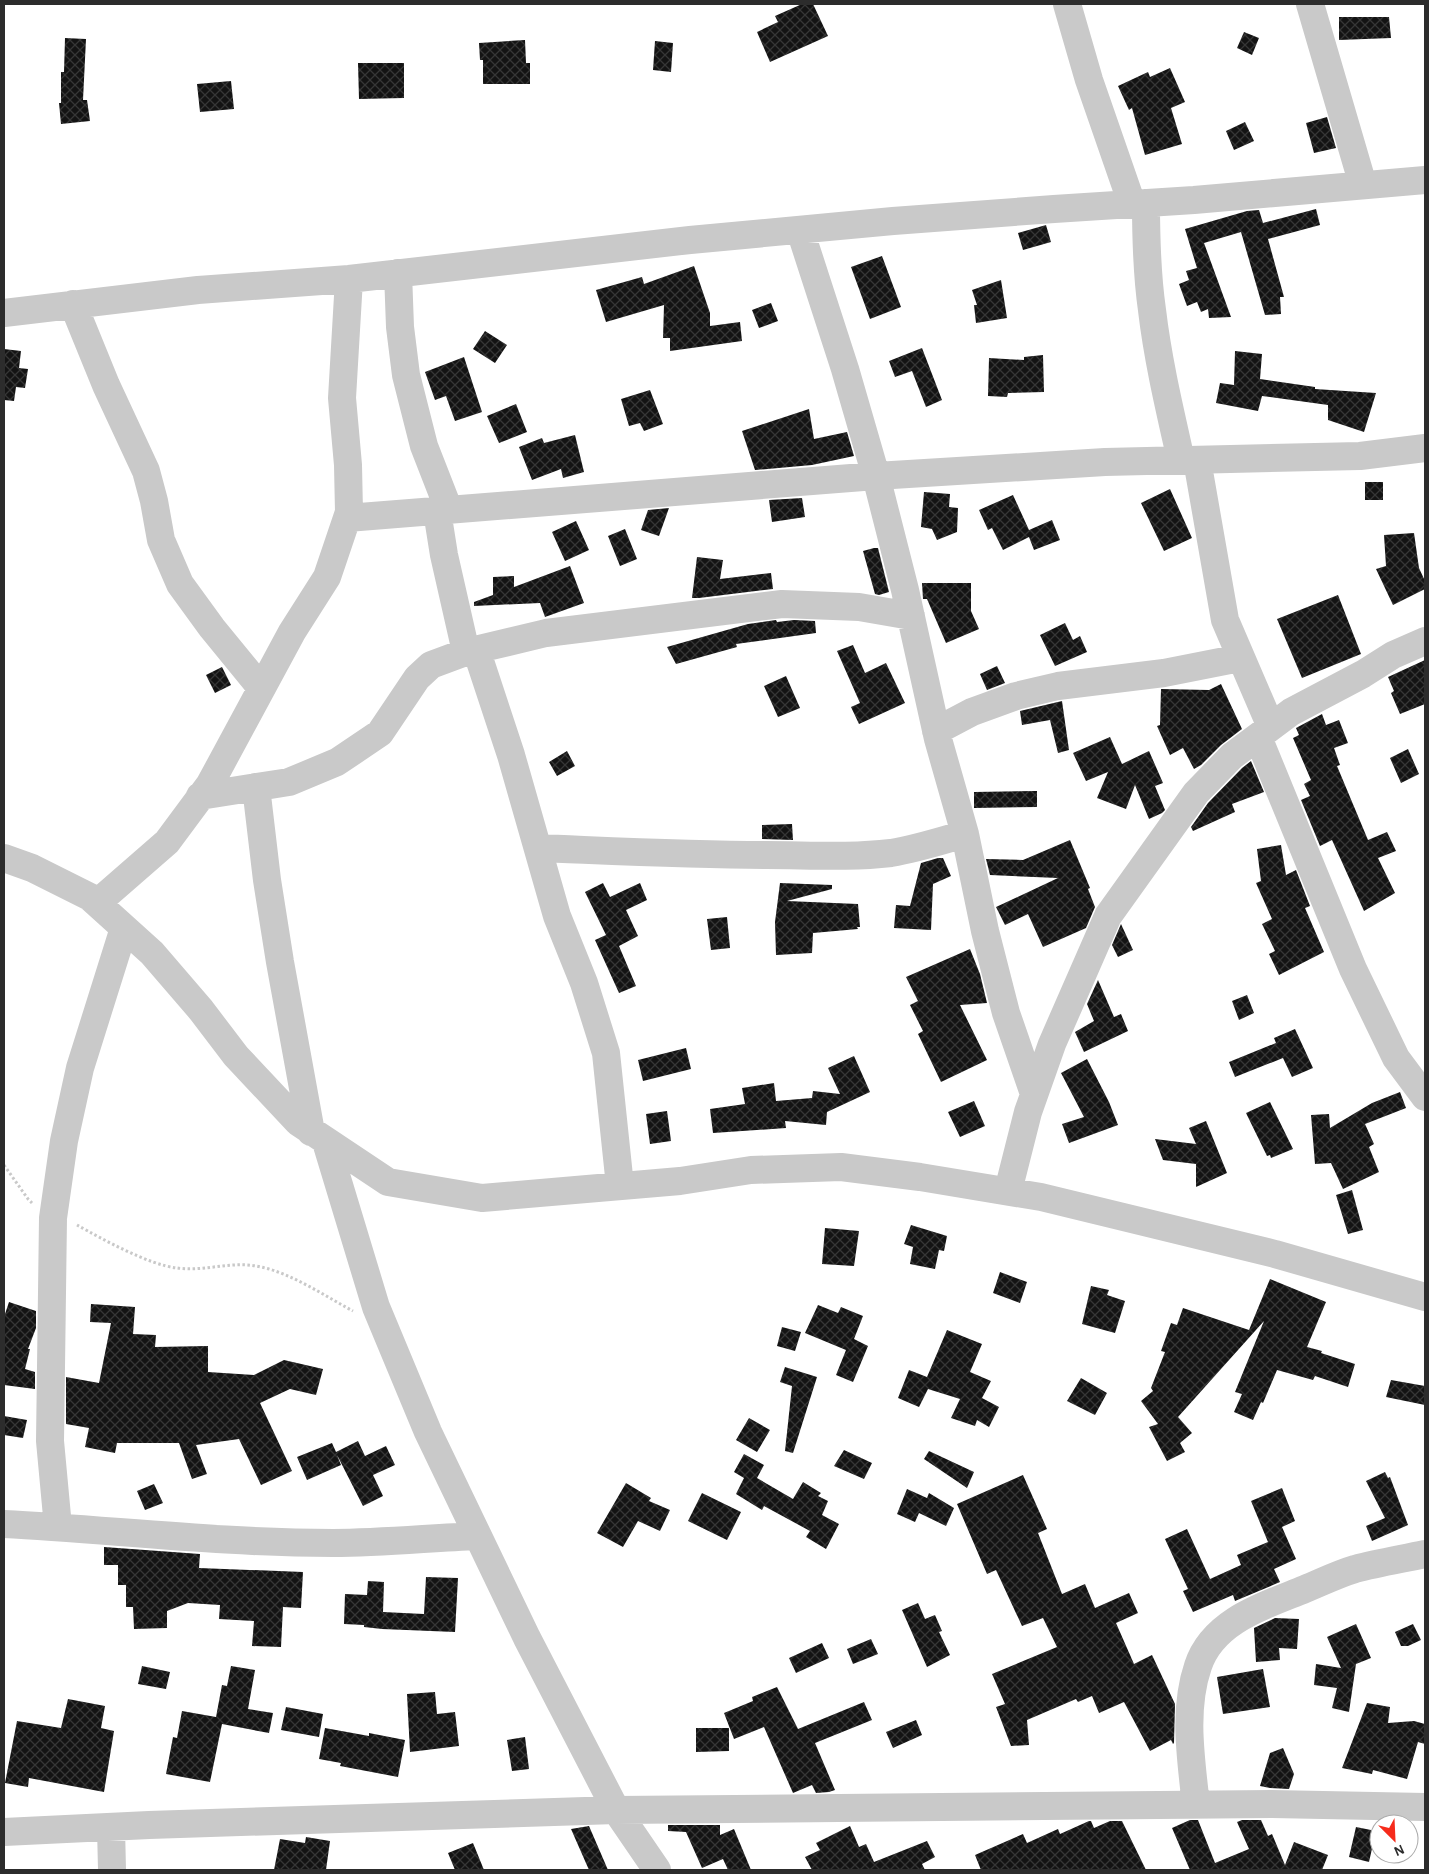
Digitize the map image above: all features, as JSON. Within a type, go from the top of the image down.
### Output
[{"type":"street","points":[[1067,4],[1089,80],[1139,204],[1146,243],[1152,310],[1166,390],[1189,460],[1224,620],[1240,658],[1264,732],[1353,969],[1396,1058],[1425,1097]]},
{"type":"street","points":[[1310,4],[1363,185]]},
{"type":"street","points":[[4,313],[198,290],[349,279],[690,240],[1425,180]]},
{"type":"street","points":[[800,230],[845,369],[876,476],[911,616],[936,731],[965,834],[985,931],[1006,1013],[1034,1094]]},
{"type":"street","points":[[398,273],[400,327],[406,375],[443,510],[444,555],[471,650],[511,755],[557,916],[584,983],[606,1053],[620,1186]]},
{"type":"street","points":[[97,903],[167,842],[210,784],[292,632],[327,576],[349,512],[348,465],[342,398],[349,279]]},
{"type":"street","points":[[73,304],[110,394],[146,472],[154,501],[161,540],[180,584],[212,628],[261,688]]},
{"type":"street","points":[[347,518],[876,476],[1105,462],[1360,456],[1425,448]]},
{"type":"street","points":[[200,796],[289,782],[337,762],[380,733],[417,678],[431,665],[471,650],[546,632],[782,604],[859,608],[911,616]]},
{"type":"street","points":[[1008,1191],[1028,1112],[1052,1044],[1108,916],[1196,793],[1232,756],[1291,712],[1363,674],[1393,655],[1425,641]]},
{"type":"street","points":[[936,731],[972,712],[1016,696],[1058,686],[1164,673],[1240,658]]},
{"type":"street","points":[[256,787],[267,880],[280,962],[319,1137],[376,1307],[428,1432],[527,1638],[616,1810],[657,1870]]},
{"type":"street","points":[[538,848],[664,854],[817,857],[892,853],[965,834]]},
{"type":"street","points":[[4,858],[32,868],[90,896],[152,953],[236,1056],[298,1122],[388,1182],[482,1198],[680,1181],[751,1170],[840,1167],[920,1177],[1041,1197],[1275,1254],[1425,1297]]},
{"type":"street","points":[[58,1527],[50,1441],[53,1215],[64,1141],[80,1068],[124,928]]},
{"type":"street","points":[[4,1524],[189,1538],[334,1543],[477,1536]]},
{"type":"street","points":[[1196,1805],[1191,1756],[1189,1704],[1198,1664],[1212,1641],[1229,1625],[1256,1608],[1354,1570],[1425,1554]]},
{"type":"street","points":[[4,1832],[616,1810],[1272,1804],[1425,1807]]},
{"type":"street","points":[[111,1827],[112,1870]]},
{"type":"path","points":[[4,1164],[28,1199],[53,1215],[115,1245],[153,1261],[177,1268],[238,1264],[259,1266],[280,1272],[386,1330]]},
{"type":"building","points":[[802,4],[813,4],[828,36],[770,62],[757,32],[778,22],[775,16]]},
{"type":"building","points":[[1339,17],[1389,17],[1391,38],[1339,40]]},
{"type":"building","points":[[1244,32],[1259,38],[1252,55],[1237,48]]},
{"type":"building","points":[[65,38],[86,39],[83,100],[87,100],[90,121],[61,124],[59,103],[61,103],[61,72],[64,72]]},
{"type":"building","points":[[525,40],[526,63],[530,63],[530,84],[483,84],[483,60],[480,60],[479,43]]},
{"type":"building","points":[[655,41],[673,43],[671,72],[653,70]]},
{"type":"building","points":[[358,63],[404,63],[404,98],[359,99]]},
{"type":"building","points":[[1170,68],[1185,102],[1171,108],[1182,144],[1145,155],[1132,108],[1129,110],[1118,86],[1148,72],[1150,77]]},
{"type":"building","points":[[231,81],[234,109],[200,112],[197,84]]},
{"type":"building","points":[[1327,117],[1336,148],[1314,153],[1306,123]]},
{"type":"building","points":[[1245,122],[1254,141],[1234,150],[1226,131]]},
{"type":"building","points":[[1316,209],[1320,225],[1268,239],[1284,297],[1280,297],[1281,314],[1265,315],[1241,232],[1204,243],[1231,317],[1209,318],[1208,309],[1201,312],[1197,302],[1187,306],[1179,284],[1189,280],[1186,271],[1197,268],[1185,229],[1247,211],[1259,210],[1263,223]]},
{"type":"building","points":[[1046,225],[1051,242],[1023,250],[1018,233]]},
{"type":"building","points":[[882,256],[901,307],[870,319],[851,267]]},
{"type":"building","points":[[694,266],[710,313],[710,326],[740,322],[742,341],[670,351],[670,338],[663,338],[664,305],[606,322],[596,290],[642,277],[644,284]]},
{"type":"building","points":[[1001,280],[1007,318],[976,323],[974,305],[977,305],[972,290]]},
{"type":"building","points":[[771,303],[778,321],[759,328],[752,310]]},
{"type":"building","points":[[485,331],[507,345],[495,363],[473,349]]},
{"type":"building","points":[[922,348],[942,400],[926,407],[912,371],[895,377],[889,361]]},
{"type":"building","points":[[4,349],[21,351],[19,368],[28,369],[25,388],[16,387],[14,401],[4,400]]},
{"type":"building","points":[[1235,351],[1262,354],[1260,379],[1315,387],[1315,389],[1376,393],[1364,432],[1328,420],[1328,405],[1262,396],[1258,411],[1216,403],[1220,383],[1234,385]]},
{"type":"building","points":[[1043,355],[1044,392],[1008,393],[1007,397],[988,396],[989,358],[1024,360],[1024,357]]},
{"type":"building","points":[[464,357],[482,412],[455,421],[446,396],[435,400],[425,372]]},
{"type":"building","points":[[650,390],[663,424],[644,431],[640,423],[629,426],[621,399]]},
{"type":"building","points":[[516,404],[527,432],[499,443],[487,416]]},
{"type":"building","points":[[809,409],[814,439],[847,432],[854,456],[812,465],[755,470],[742,431]]},
{"type":"building","points":[[575,435],[584,472],[563,478],[561,469],[532,480],[519,447],[542,438],[544,443]]},
{"type":"building","points":[[1365,482],[1383,482],[1383,500],[1365,500]]},
{"type":"building","points":[[1170,489],[1192,538],[1164,551],[1141,503]]},
{"type":"building","points":[[924,492],[950,494],[949,507],[958,508],[957,532],[937,540],[932,529],[921,527]]},
{"type":"building","points":[[1013,495],[1029,530],[1052,520],[1060,540],[1034,550],[1029,537],[1003,550],[992,528],[988,530],[979,510]]},
{"type":"building","points":[[802,498],[805,517],[772,522],[769,500]]},
{"type":"building","points":[[669,508],[659,536],[641,530],[648,510]]},
{"type":"building","points":[[576,521],[589,550],[565,561],[552,532]]},
{"type":"building","points":[[625,529],[637,559],[620,566],[608,536]]},
{"type":"building","points":[[1414,533],[1419,568],[1425,581],[1425,589],[1393,605],[1376,569],[1386,566],[1384,535]]},
{"type":"building","points":[[878,548],[889,592],[879,595],[875,594],[863,551]]},
{"type":"building","points":[[697,557],[723,560],[720,579],[771,573],[773,589],[692,598]]},
{"type":"building","points":[[570,566],[584,603],[545,617],[540,603],[474,606],[474,602],[493,595],[493,577],[514,576],[514,587]]},
{"type":"building","points":[[922,583],[971,583],[971,611],[979,629],[946,643],[927,599],[923,599]]},
{"type":"building","points":[[1338,595],[1361,654],[1302,678],[1277,619]]},
{"type":"building","points":[[776,620],[777,622],[794,620],[815,621],[816,633],[736,644],[737,647],[676,664],[667,647],[748,624]]},
{"type":"building","points":[[1065,623],[1073,640],[1080,636],[1087,652],[1055,666],[1040,635]]},
{"type":"building","points":[[853,645],[865,673],[886,663],[905,703],[859,724],[851,707],[860,703],[837,651]]},
{"type":"building","points":[[1425,660],[1425,704],[1400,714],[1391,693],[1394,691],[1388,677]]},
{"type":"building","points":[[997,666],[1005,683],[987,690],[980,674]]},
{"type":"building","points":[[222,667],[231,685],[215,693],[206,675]]},
{"type":"building","points":[[786,676],[800,708],[778,717],[764,686]]},
{"type":"building","points":[[1221,684],[1242,729],[1194,769],[1183,748],[1170,755],[1157,726],[1160,725],[1161,689],[1209,690]]},
{"type":"building","points":[[1062,701],[1069,750],[1058,753],[1050,720],[1022,725],[1020,711]]},
{"type":"building","points":[[1322,714],[1326,725],[1339,720],[1348,743],[1334,748],[1340,765],[1337,766],[1368,840],[1387,832],[1396,851],[1378,858],[1395,893],[1364,911],[1332,840],[1320,846],[1301,800],[1310,796],[1304,784],[1311,780],[1293,738],[1299,735],[1296,728]]},
{"type":"building","points":[[1110,737],[1122,764],[1149,751],[1163,783],[1155,786],[1165,810],[1162,813],[1149,819],[1135,785],[1126,809],[1097,798],[1108,772],[1086,781],[1073,753]]},
{"type":"building","points":[[1408,749],[1419,774],[1401,783],[1390,758]]},
{"type":"building","points":[[567,751],[575,766],[557,776],[549,762]]},
{"type":"building","points":[[1251,761],[1264,792],[1232,804],[1235,812],[1193,831],[1191,827],[1208,803]]},
{"type":"building","points":[[1037,791],[1037,807],[974,808],[974,792]]},
{"type":"building","points":[[792,824],[793,840],[762,839],[762,825]]},
{"type":"building","points":[[1070,840],[1090,888],[1088,889],[1095,907],[1086,928],[1043,947],[1028,914],[1005,925],[996,907],[1058,878],[990,875],[986,859],[1023,860]]},
{"type":"building","points":[[1281,845],[1286,875],[1296,870],[1310,906],[1305,908],[1324,952],[1279,975],[1269,954],[1275,951],[1262,924],[1272,919],[1256,883],[1261,881],[1257,849]]},
{"type":"building","points":[[943,858],[951,876],[933,884],[931,930],[894,928],[896,905],[910,906],[921,863]]},
{"type":"building","points":[[603,883],[610,897],[640,883],[647,900],[626,910],[638,936],[619,946],[636,986],[619,993],[595,940],[606,935],[585,892]]},
{"type":"building","points":[[780,883],[832,885],[832,889],[787,901],[858,904],[860,927],[857,927],[858,929],[813,933],[812,953],[776,955],[775,922]]},
{"type":"building","points":[[727,917],[730,948],[711,950],[707,919]]},
{"type":"building","points":[[1121,924],[1133,950],[1118,957],[1112,945]]},
{"type":"building","points":[[970,949],[980,974],[987,1003],[960,1005],[987,1060],[941,1082],[918,1034],[923,1031],[910,1005],[918,1001],[906,977]]},
{"type":"building","points":[[1098,980],[1114,1017],[1121,1014],[1128,1031],[1084,1052],[1075,1032],[1094,1021],[1087,1004]]},
{"type":"building","points":[[1247,995],[1254,1013],[1239,1020],[1232,1001]]},
{"type":"building","points":[[1295,1029],[1313,1068],[1292,1077],[1283,1058],[1235,1077],[1229,1062],[1276,1043],[1274,1038]]},
{"type":"building","points":[[686,1048],[691,1069],[643,1081],[638,1060]]},
{"type":"building","points":[[854,1056],[870,1092],[827,1112],[826,1125],[785,1121],[786,1128],[713,1133],[710,1109],[745,1104],[742,1088],[774,1083],[776,1101],[812,1098],[813,1091],[840,1094],[828,1068]]},
{"type":"building","points":[[1087,1059],[1109,1102],[1118,1125],[1069,1143],[1062,1124],[1084,1117],[1061,1073]]},
{"type":"building","points":[[1400,1092],[1406,1108],[1365,1124],[1374,1144],[1369,1147],[1379,1172],[1343,1189],[1331,1163],[1315,1164],[1311,1115],[1329,1114],[1330,1128],[1372,1103]]},
{"type":"building","points":[[974,1101],[985,1126],[960,1137],[948,1112]]},
{"type":"building","points":[[1270,1102],[1293,1149],[1271,1158],[1270,1155],[1267,1156],[1246,1113]]},
{"type":"building","points":[[667,1111],[671,1141],[650,1144],[646,1114]]},
{"type":"building","points":[[1206,1121],[1227,1173],[1196,1187],[1196,1164],[1163,1160],[1155,1139],[1196,1144],[1189,1128]]},
{"type":"building","points":[[1352,1190],[1363,1230],[1348,1234],[1336,1195]]},
{"type":"building","points":[[911,1225],[947,1236],[944,1251],[939,1250],[935,1269],[910,1264],[913,1247],[904,1244]]},
{"type":"building","points":[[825,1228],[859,1231],[854,1266],[822,1264]]},
{"type":"building","points":[[1000,1272],[1027,1282],[1020,1303],[993,1293]]},
{"type":"building","points":[[1270,1279],[1326,1302],[1307,1347],[1355,1364],[1348,1387],[1315,1376],[1313,1380],[1277,1370],[1263,1403],[1261,1402],[1253,1420],[1234,1412],[1242,1394],[1235,1392],[1264,1321],[1178,1417],[1192,1433],[1180,1443],[1185,1452],[1167,1461],[1149,1427],[1158,1424],[1141,1401],[1153,1391],[1151,1388],[1165,1352],[1161,1351],[1171,1323],[1177,1325],[1183,1308],[1249,1330]]},
{"type":"building","points":[[1091,1286],[1109,1290],[1107,1295],[1125,1301],[1115,1333],[1082,1324]]},
{"type":"building","points":[[9,1302],[36,1311],[36,1328],[28,1349],[30,1349],[25,1369],[35,1372],[35,1389],[4,1385],[4,1317]]},
{"type":"building","points":[[91,1304],[135,1307],[133,1334],[156,1335],[155,1347],[208,1346],[208,1372],[254,1375],[284,1360],[323,1369],[316,1395],[290,1389],[260,1403],[292,1471],[261,1485],[239,1439],[196,1445],[207,1474],[192,1479],[179,1443],[117,1443],[115,1453],[85,1447],[89,1428],[66,1424],[66,1377],[99,1383],[111,1323],[90,1322]]},
{"type":"building","points":[[818,1305],[838,1313],[841,1307],[863,1316],[854,1339],[868,1346],[853,1382],[836,1375],[846,1350],[805,1333]]},
{"type":"building","points":[[782,1327],[801,1332],[795,1351],[777,1346]]},
{"type":"building","points":[[947,1330],[982,1344],[970,1372],[991,1381],[982,1398],[999,1407],[989,1427],[977,1420],[975,1426],[951,1418],[960,1399],[928,1389],[919,1407],[898,1398],[909,1370],[927,1377]]},
{"type":"building","points":[[785,1367],[817,1377],[793,1453],[785,1451],[792,1386],[780,1382]]},
{"type":"building","points":[[1081,1378],[1107,1393],[1095,1415],[1067,1401]]},
{"type":"building","points":[[1391,1380],[1425,1386],[1425,1405],[1386,1397]]},
{"type":"building","points":[[4,1416],[27,1420],[23,1438],[4,1435]]},
{"type":"building","points":[[749,1418],[770,1430],[757,1452],[736,1440]]},
{"type":"building","points":[[358,1441],[365,1456],[386,1446],[395,1465],[373,1475],[383,1496],[363,1506],[337,1455],[341,1465],[307,1480],[297,1457],[332,1443],[336,1452]]},
{"type":"building","points":[[844,1450],[872,1463],[864,1479],[834,1466]]},
{"type":"building","points":[[929,1451],[974,1472],[967,1488],[924,1459]]},
{"type":"building","points":[[744,1454],[764,1465],[757,1478],[793,1499],[803,1482],[821,1493],[818,1496],[828,1501],[822,1515],[839,1524],[826,1549],[806,1537],[810,1531],[764,1506],[762,1510],[736,1494],[744,1478],[734,1472]]},
{"type":"building","points":[[1385,1472],[1388,1478],[1390,1477],[1408,1525],[1372,1541],[1366,1526],[1385,1518],[1366,1481]]},
{"type":"building","points":[[1023,1475],[1047,1529],[1038,1533],[1062,1594],[1085,1584],[1095,1608],[1129,1593],[1138,1613],[1116,1623],[1134,1664],[1152,1655],[1175,1704],[1173,1744],[1171,1740],[1150,1751],[1124,1702],[1099,1713],[1092,1696],[1078,1702],[1076,1699],[1027,1720],[1029,1745],[1011,1746],[996,1707],[1005,1704],[992,1674],[1057,1647],[1043,1618],[1022,1626],[996,1570],[987,1574],[957,1504]]},
{"type":"building","points":[[626,1483],[651,1498],[649,1501],[670,1510],[660,1531],[638,1521],[623,1547],[597,1533]]},
{"type":"building","points":[[154,1484],[163,1503],[145,1510],[137,1491]]},
{"type":"building","points":[[1282,1488],[1295,1521],[1282,1527],[1296,1559],[1274,1569],[1280,1582],[1235,1601],[1233,1595],[1193,1612],[1183,1591],[1188,1589],[1165,1539],[1187,1529],[1210,1579],[1241,1565],[1237,1555],[1268,1542],[1251,1501]]},
{"type":"building","points":[[907,1489],[927,1498],[929,1493],[954,1508],[946,1526],[919,1513],[915,1522],[897,1514]]},
{"type":"building","points":[[702,1493],[741,1512],[727,1540],[688,1521]]},
{"type":"building","points":[[104,1547],[200,1554],[199,1568],[303,1572],[301,1608],[283,1607],[281,1647],[252,1646],[254,1621],[219,1619],[220,1605],[188,1603],[167,1611],[167,1628],[134,1629],[133,1607],[126,1607],[126,1585],[118,1585],[118,1565],[104,1565]]},
{"type":"building","points":[[426,1577],[458,1578],[455,1632],[382,1629],[364,1627],[364,1625],[344,1624],[345,1594],[367,1595],[368,1581],[384,1582],[383,1612],[424,1614]]},
{"type":"building","points":[[918,1603],[925,1619],[935,1615],[942,1631],[939,1632],[950,1655],[927,1667],[902,1610]]},
{"type":"building","points":[[1275,1618],[1299,1619],[1297,1649],[1279,1648],[1280,1660],[1256,1662],[1254,1628]]},
{"type":"building","points":[[1356,1624],[1371,1658],[1356,1664],[1349,1712],[1332,1708],[1337,1688],[1314,1685],[1316,1664],[1341,1668],[1327,1637]]},
{"type":"building","points":[[1413,1624],[1421,1640],[1408,1646],[1401,1646],[1395,1632]]},
{"type":"building","points":[[871,1639],[878,1654],[853,1664],[847,1649]]},
{"type":"building","points":[[822,1643],[829,1658],[796,1673],[789,1658]]},
{"type":"building","points":[[142,1666],[170,1672],[166,1689],[138,1684]]},
{"type":"building","points":[[231,1666],[255,1670],[248,1709],[273,1713],[269,1733],[222,1724],[210,1782],[166,1774],[173,1737],[177,1738],[182,1711],[216,1717],[222,1685],[227,1686]]},
{"type":"building","points":[[1263,1669],[1270,1707],[1223,1714],[1217,1677]]},
{"type":"building","points":[[777,1687],[798,1729],[864,1702],[872,1720],[815,1743],[835,1790],[816,1793],[812,1785],[793,1793],[764,1727],[734,1739],[724,1713],[753,1701],[752,1697]]},
{"type":"building","points":[[435,1692],[437,1714],[455,1712],[459,1746],[410,1752],[407,1694]]},
{"type":"building","points":[[68,1699],[105,1706],[101,1728],[114,1731],[104,1792],[29,1778],[28,1787],[5,1783],[17,1721],[61,1728]]},
{"type":"building","points":[[1367,1703],[1390,1707],[1388,1723],[1414,1721],[1425,1724],[1425,1744],[1418,1742],[1407,1779],[1373,1770],[1372,1774],[1342,1768]]},
{"type":"building","points":[[286,1707],[323,1714],[319,1737],[281,1730]]},
{"type":"building","points":[[916,1720],[922,1735],[893,1748],[886,1732]]},
{"type":"building","points":[[325,1728],[369,1736],[369,1733],[405,1740],[398,1777],[340,1766],[341,1763],[319,1759]]},
{"type":"building","points":[[696,1728],[729,1728],[729,1751],[696,1752]]},
{"type":"building","points":[[525,1737],[529,1769],[512,1771],[507,1740]]},
{"type":"building","points":[[1283,1748],[1294,1774],[1289,1789],[1260,1786],[1270,1753]]},
{"type":"building","points":[[1190,1820],[1198,1820],[1215,1863],[1249,1849],[1237,1822],[1242,1820],[1261,1820],[1268,1836],[1272,1834],[1285,1865],[1294,1842],[1328,1855],[1322,1870],[1190,1870],[1172,1828]]},
{"type":"building","points":[[1091,1821],[1094,1828],[1110,1821],[1122,1821],[1146,1870],[981,1870],[975,1855],[1023,1834],[1027,1843],[1058,1829],[1060,1834]]},
{"type":"building","points":[[668,1825],[720,1825],[720,1835],[734,1829],[751,1870],[728,1870],[723,1859],[702,1868],[686,1832],[668,1831]]},
{"type":"building","points":[[589,1826],[608,1870],[589,1870],[571,1829]]},
{"type":"building","points":[[850,1826],[859,1847],[866,1844],[874,1862],[927,1841],[935,1857],[922,1864],[925,1870],[812,1870],[805,1857],[820,1850],[816,1843]]},
{"type":"building","points":[[1356,1827],[1369,1830],[1369,1862],[1349,1857]]},
{"type":"building","points":[[306,1837],[330,1841],[326,1870],[274,1870],[280,1839],[305,1843]]},
{"type":"building","points":[[473,1843],[484,1870],[455,1870],[448,1853]]}]
